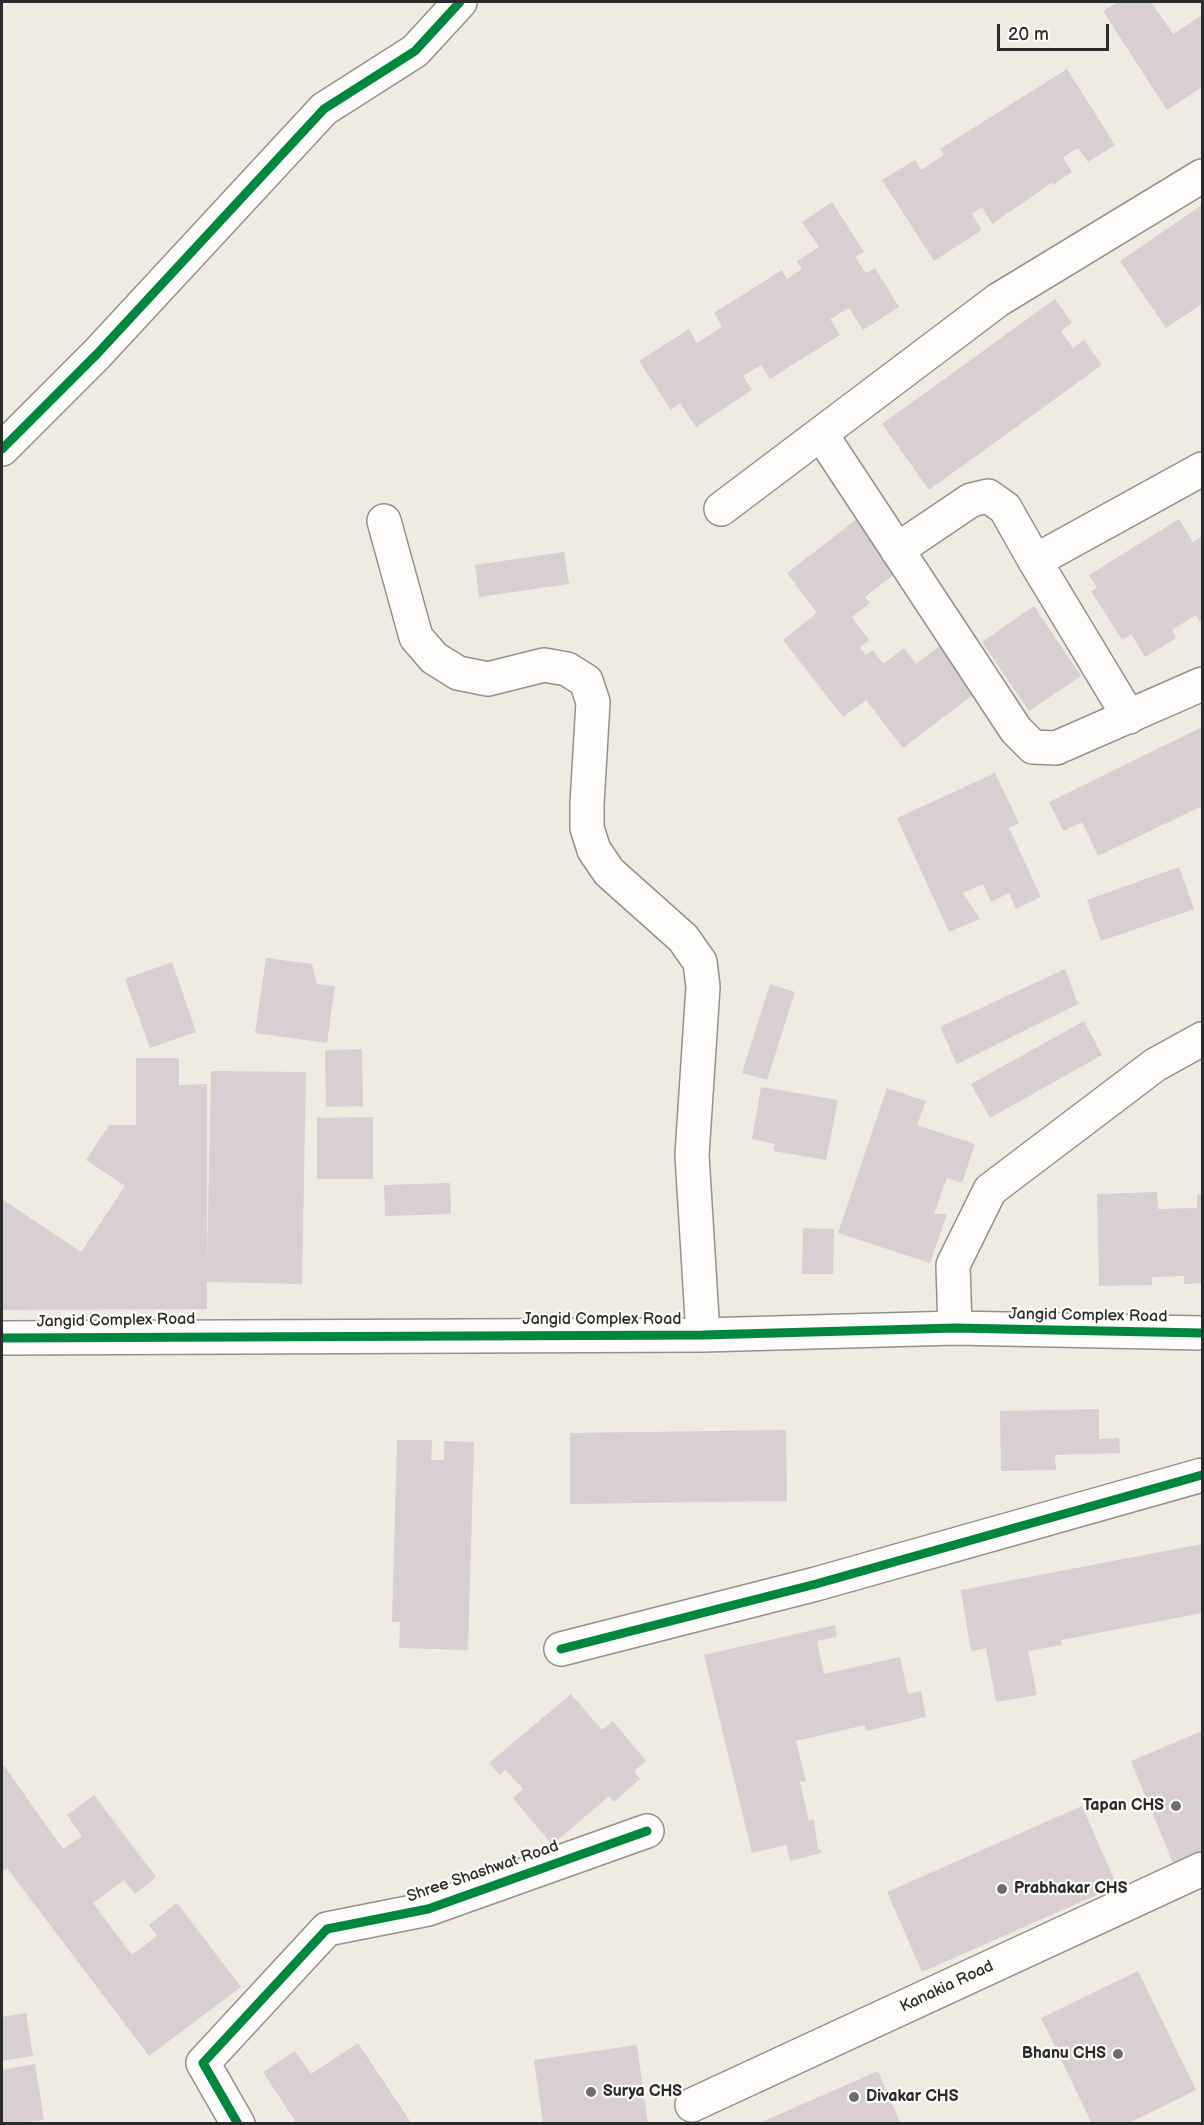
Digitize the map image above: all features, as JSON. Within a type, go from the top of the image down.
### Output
[{"type":"street","points":[[2,449],[97,354],[324,109],[415,51],[460,2]]},
{"type":"street","points":[[721,509],[998,300],[1203,176]]},
{"type":"street","points":[[821,434],[1016,730],[1033,747],[1056,748],[1203,684]]},
{"type":"street","points":[[1035,561],[1203,469]]},
{"type":"street","points":[[897,550],[971,500],[988,496],[1005,508],[1129,717]]},
{"type":"street","points":[[384,521],[416,637],[434,658],[458,673],[488,679],[544,665],[567,669],[586,681],[593,702],[587,828],[594,850],[609,872],[683,938],[700,962],[704,987],[692,1155],[703,1335]]},
{"type":"street","points":[[954,1328],[953,1265],[990,1190],[1155,1065],[1203,1039]]},
{"type":"street","name":"Jangid Complex Road","points":[[2,1338],[703,1335],[954,1328],[1203,1333]]},
{"type":"street","points":[[561,1648],[816,1584],[1203,1475]]},
{"type":"street","name":"Shree Shashwat Road","points":[[238,2124],[203,2062],[327,1929],[428,1909],[647,1831]]},
{"type":"street","name":"Kanakia Road","points":[[692,2105],[1203,1869]]},
{"type":"building","points":[[1118,2],[1151,2],[1173,34],[1202,15],[1202,87],[1167,110],[1103,11]]},
{"type":"building","points":[[1067,69],[1115,145],[1088,162],[1078,148],[1063,157],[1072,172],[1053,185],[1053,182],[992,224],[982,207],[972,214],[982,230],[934,261],[882,180],[915,160],[921,170],[944,155],[940,149]]},
{"type":"building","points":[[832,202],[864,252],[855,257],[866,273],[875,268],[899,307],[863,330],[849,308],[830,319],[840,335],[770,379],[761,365],[743,376],[752,390],[696,427],[680,403],[671,410],[639,361],[689,329],[697,343],[722,327],[714,313],[782,270],[787,279],[802,269],[797,261],[819,247],[802,222]]},
{"type":"building","points":[[1202,205],[1202,304],[1166,328],[1120,261]]},
{"type":"building","points":[[1055,299],[1072,323],[1061,331],[1073,348],[1084,340],[1102,365],[929,490],[882,424]]},
{"type":"building","points":[[857,519],[897,572],[865,597],[870,603],[852,617],[869,640],[860,648],[866,655],[873,650],[883,664],[904,648],[916,664],[942,644],[978,691],[903,748],[866,700],[843,717],[783,640],[817,613],[787,573]]},
{"type":"building","points":[[1179,519],[1193,542],[1201,537],[1202,540],[1202,621],[1200,622],[1196,615],[1172,630],[1176,638],[1145,657],[1131,634],[1122,640],[1091,591],[1097,588],[1089,575]]},
{"type":"building","points":[[564,552],[569,584],[479,597],[475,565]]},
{"type":"building","points":[[1034,606],[1081,676],[1029,711],[982,642]]},
{"type":"building","points":[[1202,727],[1202,806],[1098,856],[1082,822],[1063,831],[1049,802]]},
{"type":"building","points":[[995,773],[1019,823],[1009,828],[1041,897],[1016,909],[1009,893],[991,902],[983,884],[963,893],[980,919],[949,932],[897,818]]},
{"type":"building","points":[[1179,867],[1194,909],[1101,941],[1087,900]]},
{"type":"building","points":[[266,958],[312,964],[317,984],[335,986],[327,1043],[255,1033]]},
{"type":"building","points":[[172,962],[196,1032],[150,1048],[125,979]]},
{"type":"building","points":[[1065,969],[1078,1004],[957,1064],[940,1027]]},
{"type":"building","points":[[770,984],[795,992],[767,1080],[742,1073]]},
{"type":"building","points":[[1084,1021],[1102,1055],[990,1118],[971,1084]]},
{"type":"building","points":[[362,1049],[363,1106],[326,1107],[325,1050]]},
{"type":"building","points":[[136,1058],[179,1058],[179,1085],[207,1084],[207,1263],[211,1071],[306,1072],[302,1284],[207,1282],[207,1309],[2,1310],[2,1199],[81,1252],[125,1186],[86,1160],[109,1125],[136,1125]]},
{"type":"building","points":[[761,1087],[838,1100],[826,1160],[773,1151],[775,1144],[752,1139]]},
{"type":"building","points":[[887,1088],[926,1101],[917,1125],[975,1144],[962,1183],[947,1178],[934,1214],[947,1214],[930,1263],[838,1233]]},
{"type":"building","points":[[373,1117],[373,1179],[317,1179],[317,1118]]},
{"type":"building","points":[[450,1183],[451,1214],[385,1216],[384,1185]]},
{"type":"building","points":[[1157,1192],[1158,1209],[1197,1208],[1197,1194],[1202,1194],[1202,1283],[1184,1284],[1184,1276],[1152,1277],[1152,1285],[1099,1286],[1097,1194]]},
{"type":"building","points":[[803,1228],[834,1229],[833,1274],[802,1274]]},
{"type":"building","points":[[1099,1409],[1099,1439],[1119,1438],[1120,1453],[1055,1455],[1056,1470],[1001,1471],[1000,1411]]},
{"type":"building","points":[[786,1430],[787,1501],[570,1504],[570,1433]]},
{"type":"building","points":[[397,1440],[432,1440],[431,1460],[444,1460],[444,1441],[474,1442],[468,1650],[399,1648],[400,1622],[392,1622]]},
{"type":"building","points":[[1202,1544],[1202,1613],[1061,1640],[1062,1645],[1028,1651],[1037,1695],[996,1702],[986,1648],[971,1651],[961,1590]]},
{"type":"building","points":[[835,1625],[837,1637],[817,1641],[824,1674],[900,1657],[908,1694],[921,1691],[926,1717],[866,1731],[865,1725],[796,1741],[806,1781],[800,1782],[809,1821],[814,1819],[818,1850],[821,1849],[821,1853],[790,1861],[786,1845],[752,1853],[704,1655]]},
{"type":"building","points":[[571,1694],[602,1730],[613,1721],[646,1761],[634,1771],[640,1779],[614,1802],[609,1796],[552,1845],[513,1798],[523,1789],[505,1769],[500,1775],[489,1763]]},
{"type":"building","name":"Tapan CHS","points":[[1202,1731],[1202,1851],[1173,1863],[1131,1761]]},
{"type":"building","points":[[2,1763],[63,1849],[82,1836],[67,1815],[94,1795],[156,1877],[135,1894],[124,1880],[93,1903],[132,1955],[157,1936],[149,1925],[177,1903],[241,1987],[149,2056],[7,1868],[2,1872]]},
{"type":"building","name":"Prabhakar CHS","points":[[1082,1806],[1117,1886],[922,1972],[887,1892]]},
{"type":"building","name":"Bhanu CHS","points":[[1138,1971],[1196,2090],[1127,2124],[1092,2124],[1041,2018]]},
{"type":"building","points":[[26,2013],[33,2056],[2,2061],[2,2017]]},
{"type":"building","points":[[358,2043],[412,2124],[297,2124],[263,2072],[295,2051],[311,2074]]},
{"type":"building","name":"Surya CHS","points":[[637,2045],[648,2124],[543,2124],[534,2060]]},
{"type":"building","points":[[35,2064],[44,2120],[2,2124],[2,2070]]},
{"type":"building","name":"Divakar CHS","points":[[878,2071],[901,2124],[757,2124]]},
{"type":"cycle path","points":[[2,449],[97,354],[324,109],[415,51],[460,2]]},
{"type":"cycle path","points":[[2,1338],[703,1335],[955,1328],[1202,1333]]},
{"type":"cycle path","points":[[561,1649],[816,1584],[1202,1475]]},
{"type":"cycle path","points":[[238,2124],[203,2063],[327,1929],[428,1909],[647,1831]]},
{"type":"place","name":"Tapan CHS","points":[[1176,1806]]},
{"type":"place","name":"Prabhakar CHS","points":[[1002,1889]]},
{"type":"place","name":"Bhanu CHS","points":[[1118,2054]]},
{"type":"place","name":"Surya CHS","points":[[591,2092]]},
{"type":"place","name":"Divakar CHS","points":[[854,2097]]}]
